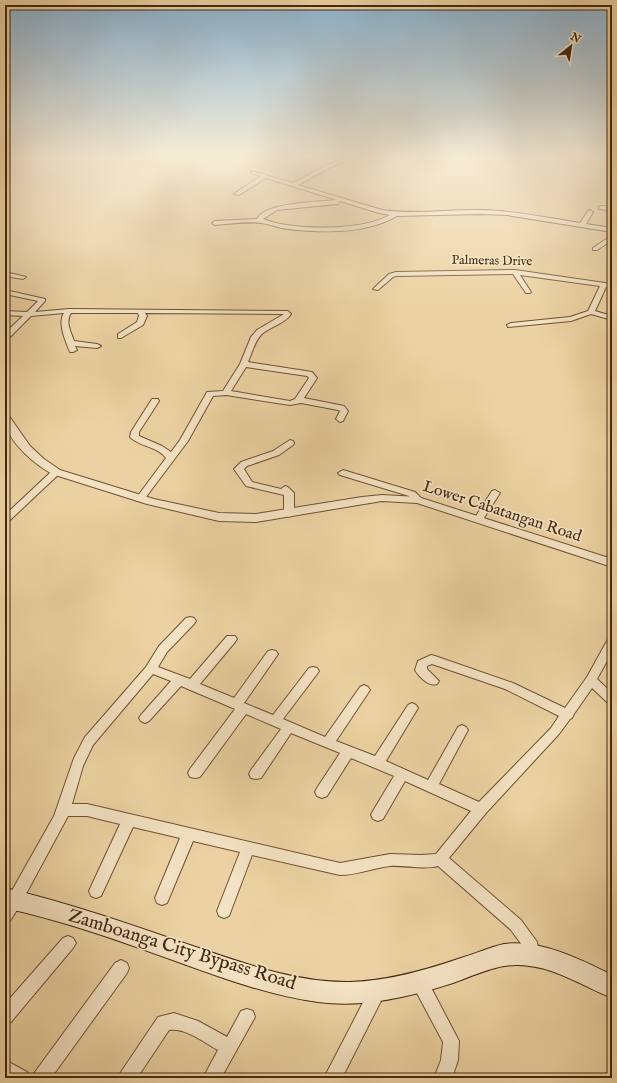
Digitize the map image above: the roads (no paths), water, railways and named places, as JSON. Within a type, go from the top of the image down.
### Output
[{"type":"main road","name":"Zamboanga City Bypass Road","points":[[8,905],[81,919],[187,955],[275,981],[322,991],[351,993],[419,982],[504,955],[518,953],[531,954],[578,970],[612,987]]},
{"type":"street","points":[[260,221],[260,218],[276,208],[299,206]]},
{"type":"street","points":[[357,206],[371,210],[396,214],[502,213],[612,230]]},
{"type":"street","points":[[601,208],[612,209]]},
{"type":"street","points":[[582,225],[590,212]]},
{"type":"street","points":[[215,223],[260,221],[283,226],[335,229],[366,226],[384,221],[396,214]]},
{"type":"street","points":[[595,250],[612,237]]},
{"type":"street","points":[[515,272],[528,292]]},
{"type":"street","name":"Palmeras Drive","points":[[376,289],[391,275],[396,274],[515,272],[612,286]]},
{"type":"street","points":[[5,274],[23,277]]},
{"type":"street","points":[[591,312],[604,285]]},
{"type":"street","points":[[5,292],[43,300],[5,337]]},
{"type":"street","points":[[69,310],[64,318],[64,322],[71,346],[96,346]]},
{"type":"street","points":[[5,313],[30,314],[69,310],[286,312],[288,314],[286,317],[260,332],[254,339],[244,364],[226,393]]},
{"type":"street","points":[[121,336],[140,323],[143,316],[141,311]]},
{"type":"street","points":[[511,326],[571,319],[591,312],[612,318]]},
{"type":"street","points":[[244,364],[312,376],[313,378],[299,400]]},
{"type":"street","points":[[140,499],[184,441],[207,395],[214,392],[290,403],[299,400],[343,409],[340,419]]},
{"type":"street","points":[[155,401],[135,432],[134,436],[140,441],[162,448],[168,453],[171,459]]},
{"type":"street","name":"Lower Cabatangan Road","points":[[5,418],[11,430],[29,451],[45,466],[56,472],[140,499],[198,514],[219,517],[256,518],[289,514],[362,500],[382,498],[418,500],[612,563]]},
{"type":"street","points":[[289,493],[248,484],[239,469],[244,464],[276,453],[290,443]]},
{"type":"street","points":[[5,520],[56,472]]},
{"type":"street","points":[[343,473],[412,494],[418,500]]},
{"type":"street","points":[[274,483],[289,493]]},
{"type":"street","points":[[289,493],[289,514]]},
{"type":"street","points":[[479,519],[495,493]]},
{"type":"street","points":[[8,905],[64,810],[81,753],[89,741],[151,669],[157,656],[190,621]]},
{"type":"street","points":[[192,685],[231,638]]},
{"type":"street","points":[[64,810],[87,810],[340,869],[352,869],[391,860],[424,862],[440,859],[481,809],[555,731],[568,715],[591,680],[612,642]]},
{"type":"street","points":[[195,773],[240,707],[272,654]]},
{"type":"street","points":[[433,681],[421,670],[422,664],[432,658],[509,686],[568,715]]},
{"type":"street","points":[[151,669],[378,763],[481,809]]},
{"type":"street","points":[[275,721],[313,671]]},
{"type":"street","points":[[145,718],[178,680]]},
{"type":"street","points":[[591,680],[612,700]]},
{"type":"street","points":[[328,743],[364,690]]},
{"type":"street","points":[[378,763],[412,708]]},
{"type":"street","points":[[256,774],[289,727]]},
{"type":"street","points":[[431,787],[462,730]]},
{"type":"street","points":[[322,792],[348,751]]},
{"type":"street","points":[[378,815],[402,775]]},
{"type":"street","points":[[96,891],[129,820]]},
{"type":"street","points":[[162,898],[189,834]]},
{"type":"street","points":[[224,911],[248,848]]},
{"type":"street","points":[[440,859],[516,925],[529,942],[531,954]]},
{"type":"street","points":[[5,1016],[68,943]]},
{"type":"street","points":[[41,1078],[121,968]]},
{"type":"street","points":[[419,982],[451,1041],[450,1061],[443,1078]]},
{"type":"street","points":[[333,1078],[379,989]]},
{"type":"street","points":[[212,1078],[247,1017]]},
{"type":"street","points":[[127,1078],[164,1023],[174,1020],[229,1047]]},
{"type":"street","points":[[5,1068],[21,1078]]}]
